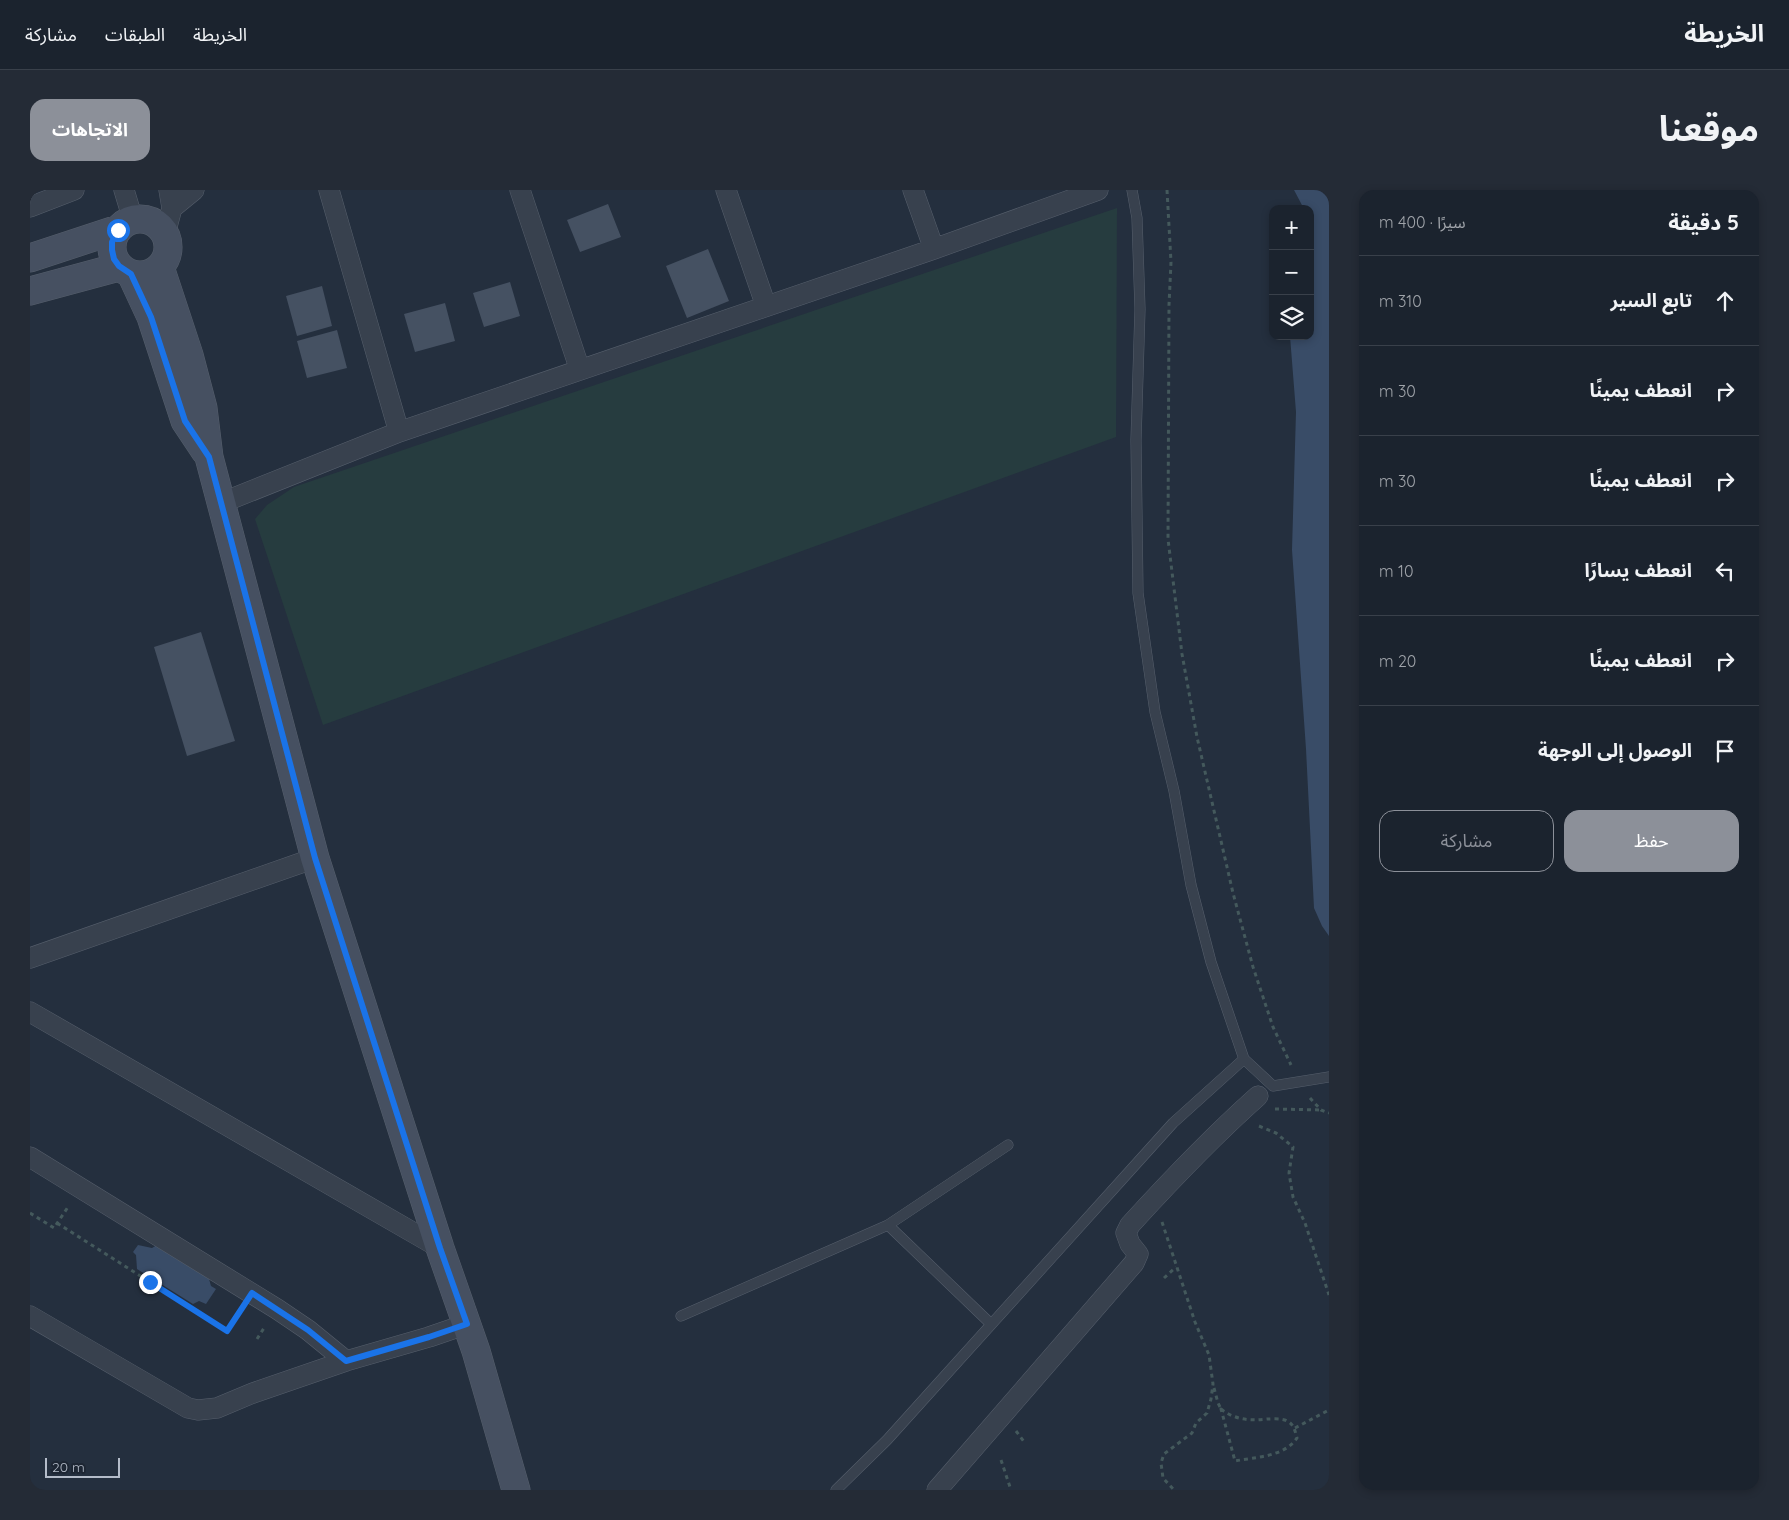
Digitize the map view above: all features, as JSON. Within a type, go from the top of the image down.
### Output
[{"type":"street","points":[[30,207],[74,190]]},
{"type":"street","points":[[124,190],[126,225],[114,237],[112,250],[114,259],[125,270],[151,317],[185,421],[209,457]]},
{"type":"street","points":[[30,291],[125,270],[146,275],[160,267],[165,260],[168,250],[165,234],[171,199],[194,190]]},
{"type":"street","points":[[329,190],[398,432]]},
{"type":"street","points":[[520,190],[580,370]]},
{"type":"street","points":[[726,190],[766,306]]},
{"type":"street","points":[[913,190],[934,249]]},
{"type":"street","points":[[221,503],[398,432],[934,249],[1098,190]]},
{"type":"street","points":[[30,258],[144,220],[154,223],[165,234]]},
{"type":"street","points":[[160,267],[189,355],[203,408],[209,457],[315,858],[440,1248],[467,1324],[516,1490]]},
{"type":"street","points":[[30,958],[315,858]]},
{"type":"street","points":[[30,1012],[440,1248]]},
{"type":"street","points":[[937,1490],[1134,1263],[1138,1254],[1130,1244],[1126,1233],[1130,1225],[1213,1137],[1258,1096]]},
{"type":"street","points":[[30,1157],[252,1293],[308,1330],[346,1361]]},
{"type":"street","points":[[30,1316],[188,1408],[198,1410],[217,1408],[253,1393],[346,1361],[467,1324]]},
{"type":"lane","points":[[1132,190],[1137,218],[1140,309],[1136,440],[1138,593],[1155,712],[1174,791],[1192,885],[1211,962],[1244,1059],[1273,1086],[1329,1077]]},
{"type":"lane","points":[[836,1490],[887,1440],[1173,1124],[1244,1059]]},
{"type":"lane","points":[[681,1316],[888,1225],[1008,1145]]},
{"type":"lane","points":[[888,1225],[992,1324]]},
{"type":"path","points":[[1167,190],[1171,262],[1169,305],[1168,539],[1182,654],[1197,737],[1233,893],[1253,968],[1273,1027],[1303,1091],[1321,1110],[1329,1113]]},
{"type":"path","points":[[1264,1127],[1276,1133],[1293,1147],[1289,1173],[1293,1198],[1305,1223],[1329,1295]]},
{"type":"path","points":[[30,1213],[54,1228],[81,1188]]},
{"type":"path","points":[[1160,1214],[1200,1338],[1208,1355],[1216,1396],[1235,1461],[1285,1450],[1297,1438],[1295,1428],[1287,1421],[1274,1419],[1242,1420],[1229,1415],[1221,1409]]},
{"type":"path","points":[[57,1223],[227,1331],[252,1293]]},
{"type":"path","points":[[1164,1278],[1176,1267]]},
{"type":"path","points":[[1174,1490],[1163,1478],[1161,1463],[1164,1454],[1192,1432],[1196,1423],[1207,1412],[1213,1384]]},
{"type":"path","points":[[1295,1428],[1329,1410]]},
{"type":"path","points":[[1001,1460],[1011,1490]]},
{"type":"green space","points":[[1117,208],[1116,437],[323,725],[255,519],[267,505],[294,487]]},
{"type":"water","points":[[1294,190],[1329,190],[1329,936],[1314,908],[1306,749],[1292,550],[1296,412],[1290,340],[1314,340],[1314,205],[1302,205]]},
{"type":"water","points":[[138,1245],[152,1248],[157,1245],[209,1279],[211,1286],[216,1289],[206,1304],[199,1301],[193,1304],[137,1269],[136,1255],[133,1252]]},
{"type":"building","points":[[608,204],[621,237],[580,252],[567,220]]},
{"type":"building","points":[[708,249],[729,301],[687,318],[666,266]]},
{"type":"building","points":[[510,282],[520,316],[484,327],[473,293]]},
{"type":"building","points":[[322,286],[332,326],[297,336],[286,296]]},
{"type":"building","points":[[445,303],[455,341],[415,352],[404,314]]},
{"type":"building","points":[[337,330],[347,368],[307,378],[297,341]]},
{"type":"building","points":[[201,632],[235,741],[187,756],[154,647]]},
{"type":"route","points":[[118,230],[112,242],[114,259],[119,266],[131,274],[151,317],[185,421],[209,457],[315,858],[440,1248],[467,1324],[346,1361],[308,1330],[252,1293],[227,1331],[150,1282]]}]
